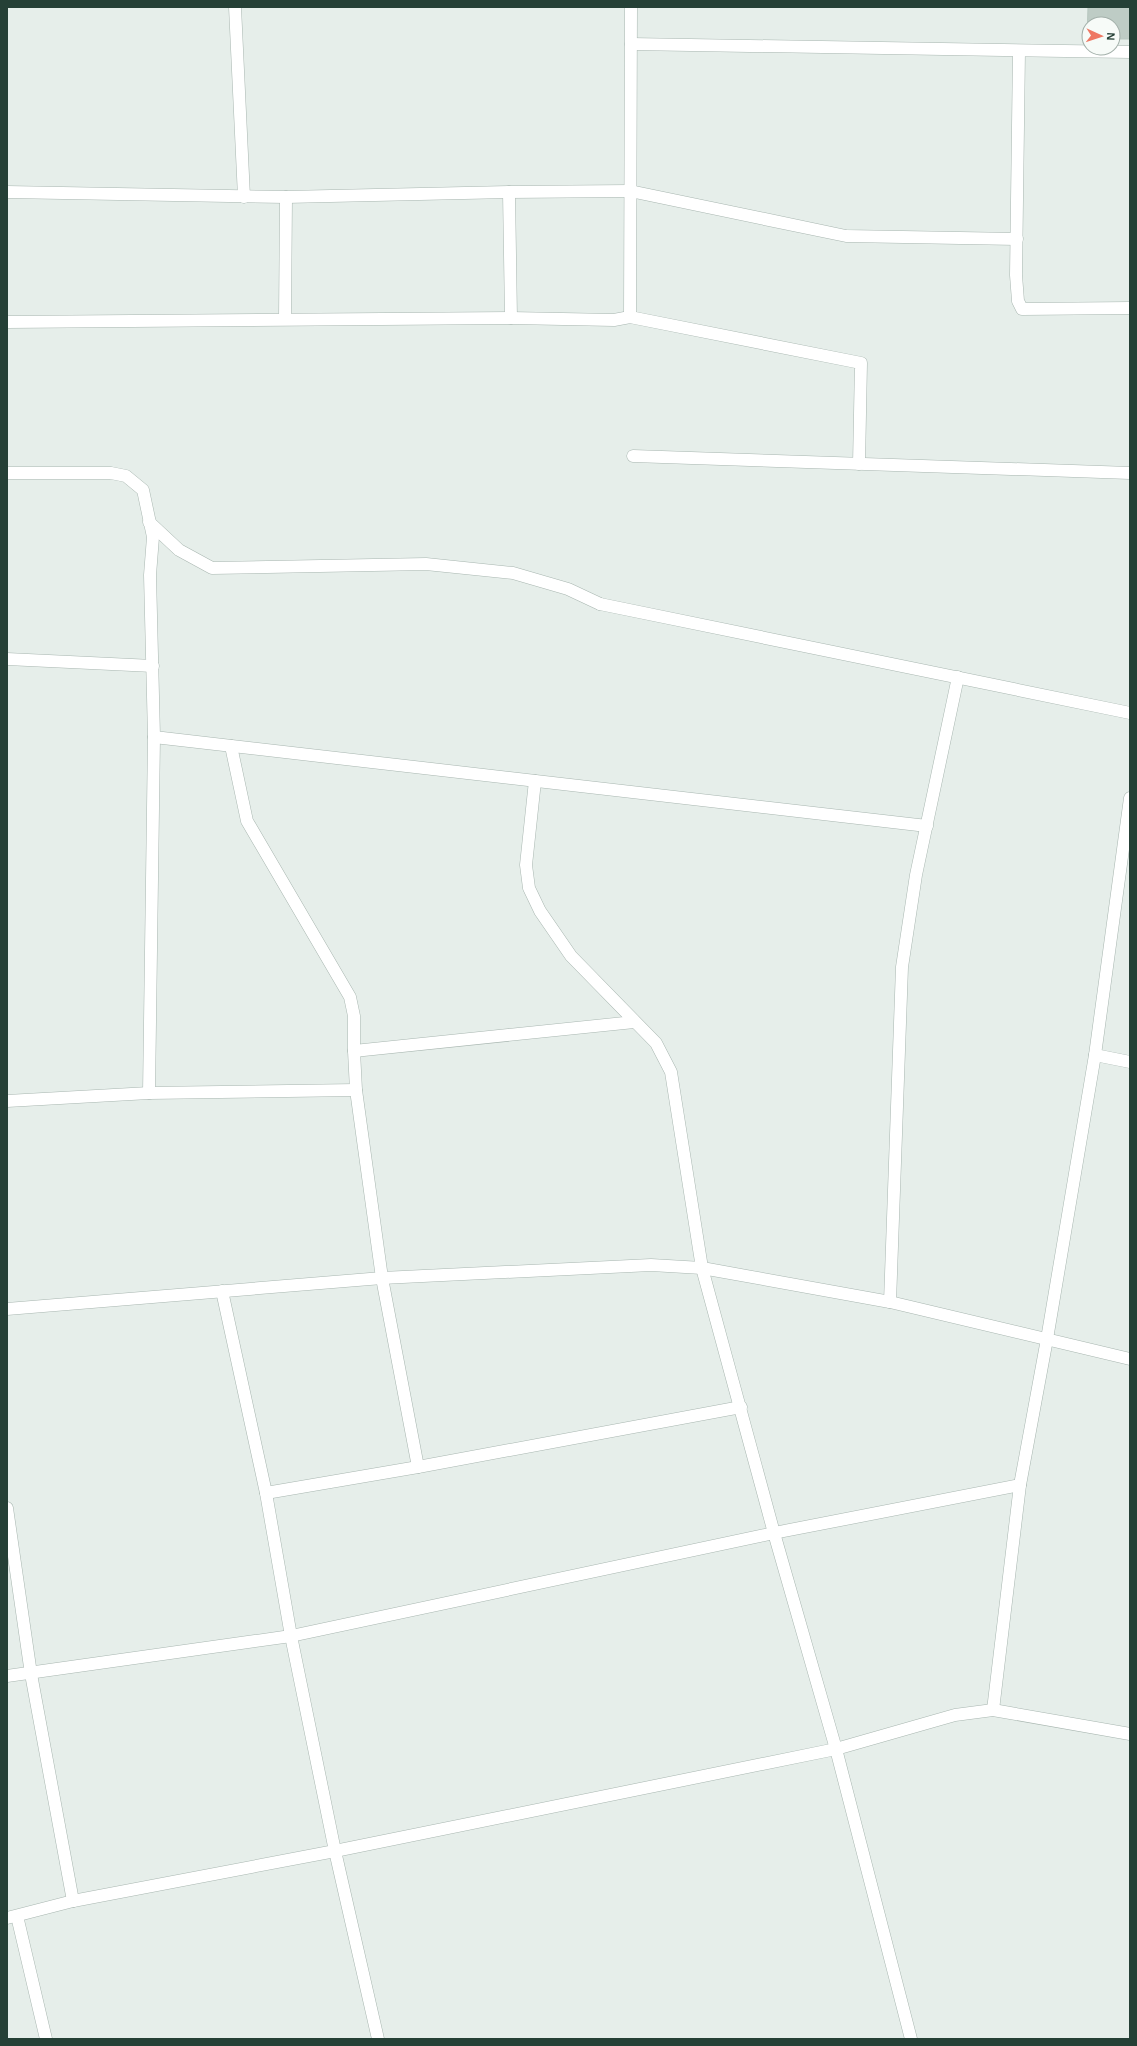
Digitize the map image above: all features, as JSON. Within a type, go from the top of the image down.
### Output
[{"type":"street","points":[[235,7],[244,197]]},
{"type":"street","points":[[630,317],[631,7]]},
{"type":"street","points":[[631,44],[1019,52],[1130,52]]},
{"type":"street","points":[[1019,52],[1017,239],[1018,301],[1022,309],[1130,308]]},
{"type":"street","points":[[7,192],[286,197],[630,191],[846,236],[1017,239]]},
{"type":"street","points":[[509,192],[511,318]]},
{"type":"street","points":[[285,319],[286,197]]},
{"type":"street","points":[[7,322],[511,318],[618,320],[630,317],[861,363],[859,464]]},
{"type":"street","points":[[633,456],[1130,473]]},
{"type":"street","points":[[7,473],[111,472],[126,476],[143,490],[153,537],[150,575],[154,738],[149,1093]]},
{"type":"street","points":[[149,522],[179,550],[212,568],[426,564],[513,574],[568,589],[600,604],[1130,713]]},
{"type":"street","points":[[7,659],[153,666]]},
{"type":"street","points":[[890,1302],[902,967],[916,875],[958,677]]},
{"type":"street","points":[[154,738],[927,826]]},
{"type":"street","points":[[231,746],[247,821],[350,997],[354,1016],[356,1090],[382,1278],[418,1467]]},
{"type":"street","points":[[535,781],[526,865],[529,888],[540,911],[571,956],[656,1043],[671,1072],[702,1268],[774,1533],[836,1749],[911,2039]]},
{"type":"street","points":[[993,1710],[1020,1485],[1047,1339],[1095,1055],[1130,798]]},
{"type":"street","points":[[354,1051],[634,1022]]},
{"type":"street","points":[[1095,1055],[1130,1062]]},
{"type":"street","points":[[7,1100],[149,1093],[356,1090]]},
{"type":"street","points":[[7,1310],[382,1278],[605,1266],[651,1265],[702,1268],[890,1302],[1130,1359]]},
{"type":"street","points":[[222,1291],[266,1493],[291,1636],[335,1851],[378,2039]]},
{"type":"street","points":[[266,1493],[418,1467],[740,1406]]},
{"type":"street","points":[[7,1676],[31,1674],[291,1636],[774,1533],[1020,1485]]},
{"type":"street","points":[[7,1508],[31,1674],[73,1901]]},
{"type":"street","points":[[46,2039],[12,1917],[73,1901],[335,1851],[836,1749],[955,1715],[993,1710],[1130,1734]]},
{"type":"building","points":[[1088,7],[1130,7],[1130,39],[1121,39],[1121,16],[1088,16]]}]
